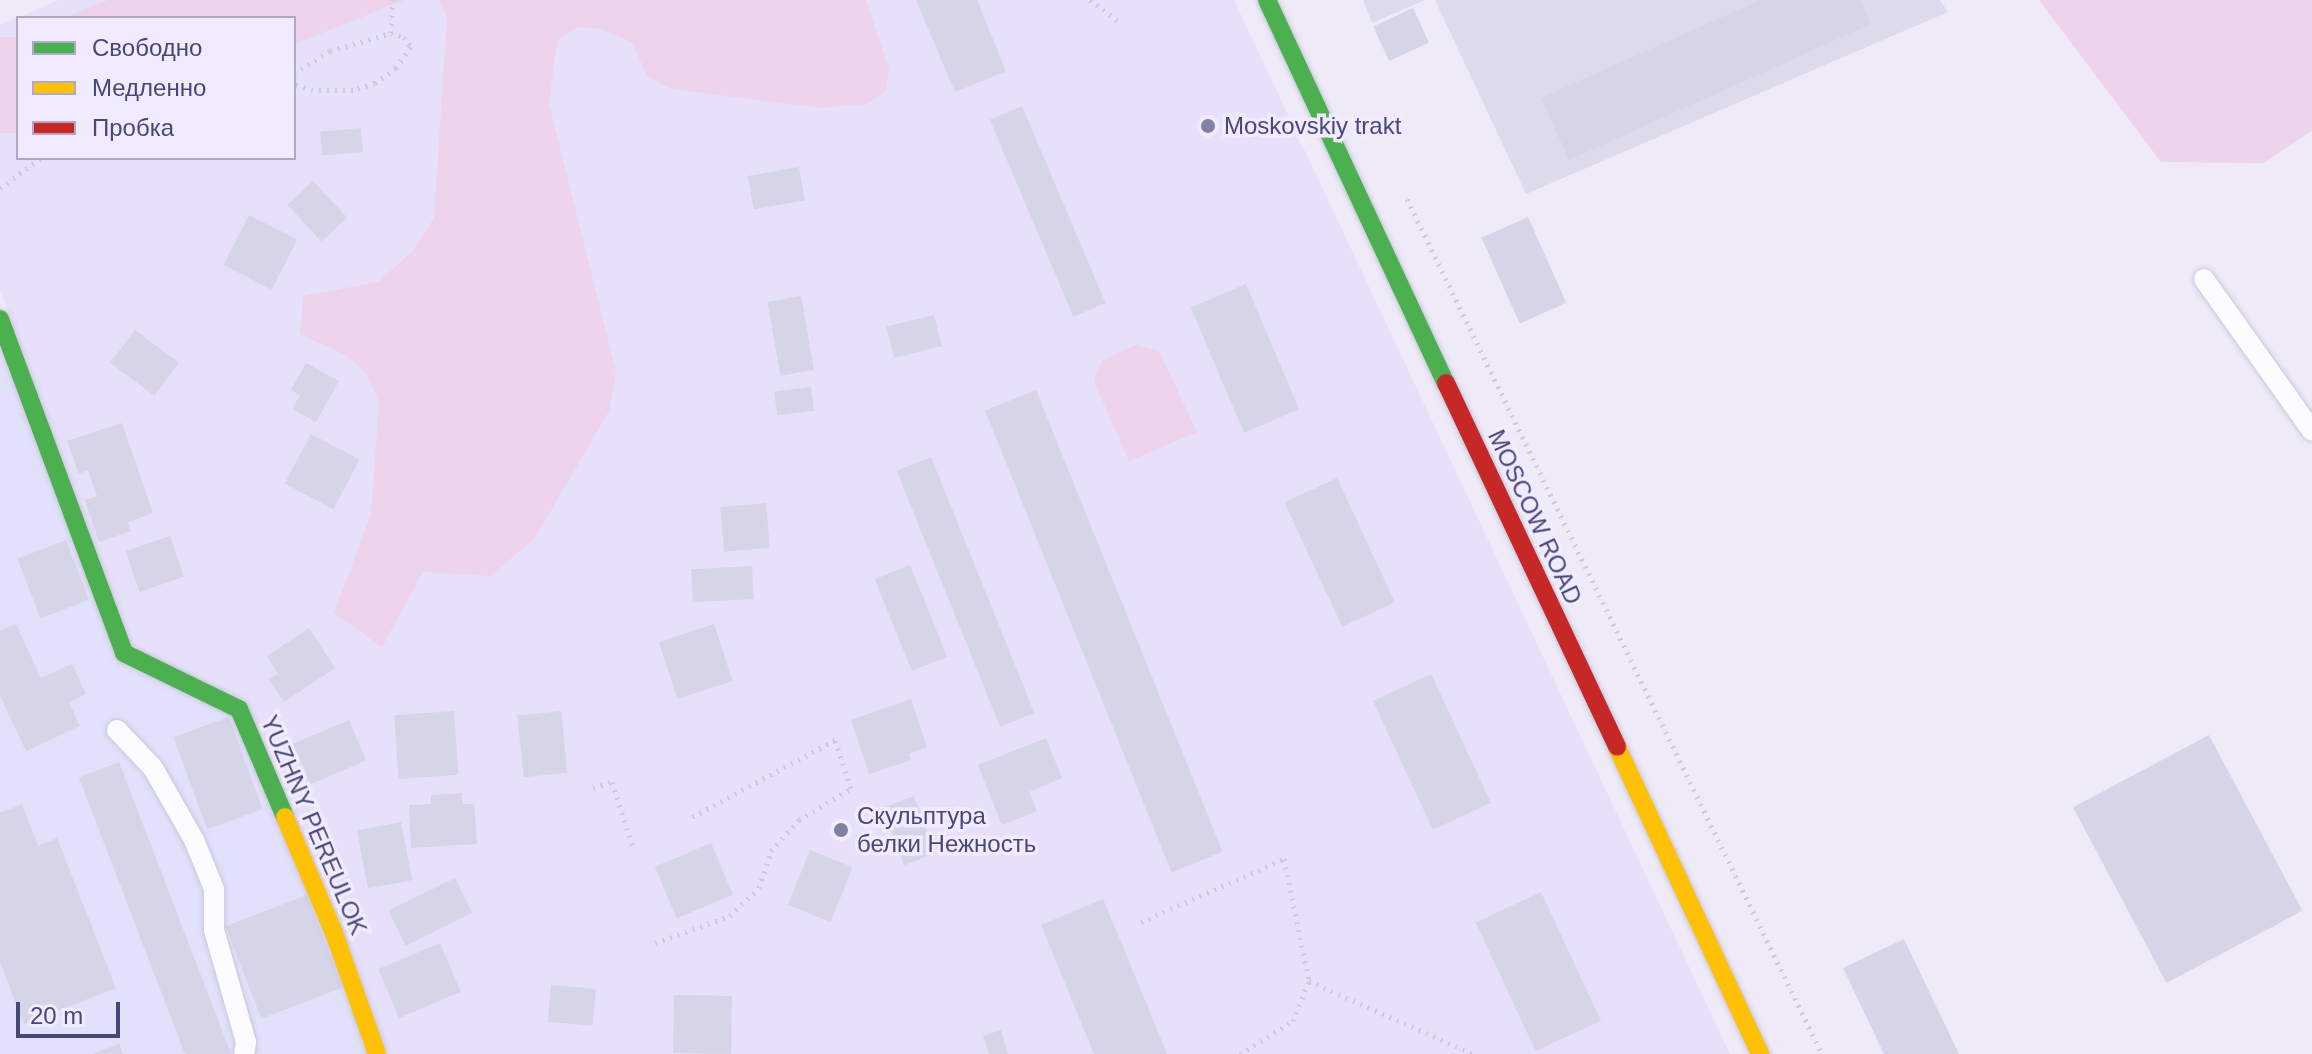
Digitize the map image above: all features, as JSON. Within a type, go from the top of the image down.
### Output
[{"type":"main road","name":"MOSCOW ROAD","points":[[1267,0],[1760,1054]]},
{"type":"main road","name":"YUZHNY PEREULOK","points":[[0,319],[124,653],[239,709],[334,933],[377,1054]]},
{"type":"lane","points":[[2204,279],[2312,431]]},
{"type":"lane","points":[[117,730],[153,768],[194,840],[214,889],[214,930],[246,1042],[244,1054]]},
{"type":"path","points":[[391,33],[393,0]]},
{"type":"path","points":[[1090,0],[1118,21]]},
{"type":"path","points":[[296,72],[330,51],[391,33],[404,37],[411,47],[396,68],[375,83],[353,90],[313,90],[296,85]]},
{"type":"path","points":[[0,188],[38,160]]},
{"type":"path","points":[[1404,192],[1822,1054]]},
{"type":"path","points":[[655,943],[730,916],[759,888],[771,851],[799,820],[851,788],[835,740],[692,817]]},
{"type":"path","points":[[593,788],[612,782],[633,847]]},
{"type":"path","points":[[1141,922],[1284,859],[1309,981],[1293,1021],[1240,1054]]},
{"type":"path","points":[[1309,981],[1474,1054]]},
{"type":"shaded area","points":[[59,0],[1234,0],[1730,1054],[386,1054],[130,646],[0,290],[0,25],[16,18],[16,160],[296,160],[296,16],[21,16]]},
{"type":"shaded area","points":[[108,0],[404,0],[296,43],[296,16],[69,16]]},
{"type":"shaded area","points":[[439,0],[866,0],[889,70],[886,91],[867,104],[821,108],[671,89],[647,76],[632,42],[601,29],[577,27],[557,41],[549,104],[616,372],[609,411],[535,538],[491,576],[423,572],[382,647],[334,613],[371,514],[379,403],[368,376],[348,356],[300,334],[303,296],[378,282],[413,251],[434,218],[447,16]]},
{"type":"shaded area","points":[[1363,0],[1425,0],[1372,23]]},
{"type":"shaded area","points":[[1435,0],[1940,0],[1948,12],[1526,194]]},
{"type":"shaded area","points":[[2039,0],[2312,0],[2312,130],[2264,163],[2161,162]]},
{"type":"shaded area","points":[[0,37],[16,37],[16,133],[0,133]]},
{"type":"shaded area","points":[[1136,345],[1159,351],[1197,432],[1129,461],[1094,381],[1102,361]]},
{"type":"shaded area","points":[[0,348],[118,660],[233,715],[368,1054],[0,1054]]},
{"type":"building","points":[[916,0],[977,0],[1006,71],[955,92]]},
{"type":"building","points":[[1760,0],[1861,0],[1871,24],[1569,160],[1541,98]]},
{"type":"building","points":[[1413,8],[1429,42],[1389,61],[1373,27]]},
{"type":"building","points":[[1022,106],[1106,303],[1073,317],[990,120]]},
{"type":"building","points":[[361,128],[363,152],[322,155],[320,132]]},
{"type":"building","points":[[799,167],[805,200],[754,210],[748,176]]},
{"type":"building","points":[[313,181],[347,218],[322,241],[287,205]]},
{"type":"building","points":[[249,215],[297,240],[272,289],[224,265]]},
{"type":"building","points":[[1528,217],[1566,303],[1520,324],[1481,238]]},
{"type":"building","points":[[1246,284],[1299,409],[1244,433],[1191,307]]},
{"type":"building","points":[[801,296],[814,370],[781,376],[768,302]]},
{"type":"building","points":[[934,315],[942,346],[894,358],[886,327]]},
{"type":"building","points":[[135,330],[179,363],[154,396],[110,363]]},
{"type":"building","points":[[306,363],[339,381],[316,422],[292,409],[300,395],[291,390]]},
{"type":"building","points":[[811,387],[814,411],[777,415],[774,392]]},
{"type":"building","points":[[1036,390],[1223,852],[1172,872],[985,411]]},
{"type":"building","points":[[122,423],[153,513],[128,522],[131,531],[99,542],[85,500],[97,496],[88,470],[79,474],[67,441]]},
{"type":"building","points":[[311,434],[360,460],[333,509],[285,483]]},
{"type":"building","points":[[931,457],[1034,713],[1000,727],[897,471]]},
{"type":"building","points":[[1337,478],[1395,602],[1342,627],[1284,503]]},
{"type":"building","points":[[766,503],[770,548],[724,552],[720,507]]},
{"type":"building","points":[[170,536],[184,577],[140,592],[126,551]]},
{"type":"building","points":[[66,540],[89,600],[40,618],[17,559]]},
{"type":"building","points":[[910,565],[947,657],[912,671],[875,579]]},
{"type":"building","points":[[752,566],[754,599],[693,602],[691,569]]},
{"type":"building","points":[[16,624],[41,678],[72,664],[86,694],[69,702],[80,726],[26,751],[0,696],[0,631]]},
{"type":"building","points":[[714,624],[733,681],[677,699],[659,642]]},
{"type":"building","points":[[309,628],[335,668],[284,702],[268,679],[278,674],[267,656]]},
{"type":"building","points":[[1431,674],[1491,803],[1433,830],[1373,701]]},
{"type":"building","points":[[911,699],[927,747],[909,754],[911,760],[869,774],[851,720]]},
{"type":"building","points":[[454,711],[458,775],[399,779],[394,715]]},
{"type":"building","points":[[561,711],[567,773],[524,777],[517,716]]},
{"type":"building","points":[[229,717],[263,809],[207,829],[174,737]]},
{"type":"building","points":[[349,720],[366,761],[307,786],[290,745]]},
{"type":"building","points":[[2209,735],[2302,911],[2166,983],[2073,807]]},
{"type":"building","points":[[1046,738],[1062,778],[1029,792],[1037,811],[1002,825],[978,765]]},
{"type":"building","points":[[119,762],[231,1054],[185,1054],[79,777]]},
{"type":"building","points":[[462,793],[463,804],[474,804],[477,844],[411,848],[409,805],[431,804],[431,795]]},
{"type":"building","points":[[914,796],[936,853],[904,865],[882,808]]},
{"type":"building","points":[[22,804],[38,846],[57,838],[116,988],[24,1024],[0,962],[0,813]]},
{"type":"building","points":[[401,822],[412,880],[368,889],[357,831]]},
{"type":"building","points":[[711,843],[733,895],[677,918],[655,867]]},
{"type":"building","points":[[810,850],[853,867],[831,922],[788,905]]},
{"type":"building","points":[[455,878],[472,913],[406,945],[388,910]]},
{"type":"building","points":[[1541,892],[1601,1021],[1536,1051],[1476,922]]},
{"type":"building","points":[[307,895],[342,987],[261,1019],[226,926]]},
{"type":"building","points":[[1103,899],[1167,1054],[1094,1054],[1041,925]]},
{"type":"building","points":[[1904,939],[1959,1054],[1884,1054],[1843,968]]},
{"type":"building","points":[[440,943],[461,992],[399,1018],[378,969]]},
{"type":"building","points":[[551,985],[596,989],[593,1026],[548,1022]]},
{"type":"building","points":[[674,995],[732,996],[731,1054],[673,1053]]},
{"type":"building","points":[[1001,1030],[1008,1054],[989,1054],[983,1036]]},
{"type":"building","points":[[119,1044],[123,1054],[92,1054]]},
{"type":"traffic: fast","points":[[1267,0],[1446,383]]},
{"type":"traffic: fast","points":[[0,319],[124,653],[239,709],[285,817]]},
{"type":"traffic: slow","points":[[1617,747],[1760,1054]]},
{"type":"traffic: slow","points":[[285,817],[334,933],[377,1054]]},
{"type":"traffic: jam","points":[[1446,383],[1617,747]]},
{"type":"place","name":"Moskovskiy trakt","points":[[1208,126]]},
{"type":"place","name":"Скульптура белки Нежность","points":[[841,830]]}]
